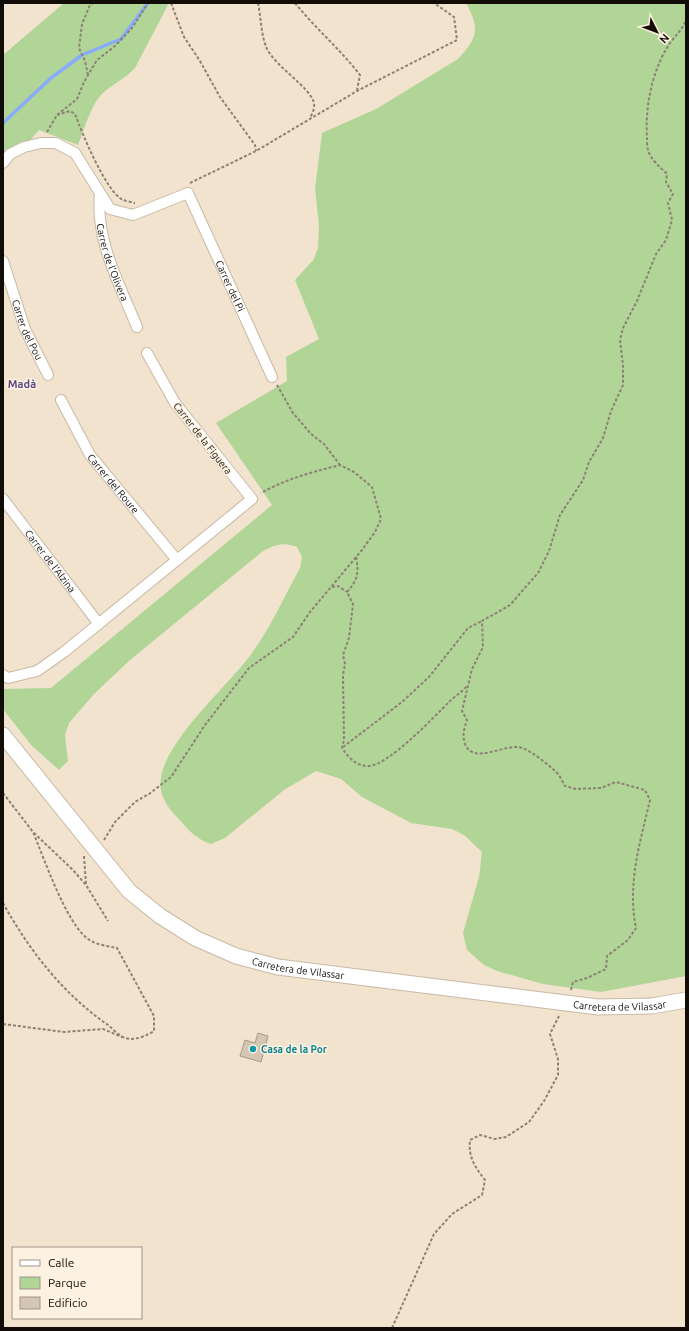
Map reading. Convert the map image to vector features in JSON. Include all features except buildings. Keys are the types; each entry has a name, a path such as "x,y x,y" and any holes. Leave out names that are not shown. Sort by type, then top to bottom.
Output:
{"street":[{"path":"3,163 10,154 24,146 42,143 56,144 75,153 110,209 133,215 188,188"},
{"name":"Carrer del Pi","path":"188,188 272,377"},
{"name":"Carrer de l'Olivera","path":"100,194 99,207 104,245 137,327"},
{"name":"Carrer del Pou","path":"3,261 25,329 48,375"},
{"name":"Carrer de la Figuera","path":"147,353 175,403 252,499"},
{"name":"Carrer del Roure","path":"61,400 90,455 178,560"},
{"name":"Carrer de l'Alzina","path":"3,499 99,624"},
{"path":"3,675 8,678 37,671 64,652 252,499"},
{"name":"Carretera de Vilassar","path":"3,735 129,891 160,916 195,938 236,956 278,966 568,1003 624,1008 652,1006 686,1000"}],"path":[{"path":"88,75 85,61 79,48 82,24 90,5 93,3"},
{"path":"42,143 57,115 76,99 97,60 115,46 132,28 148,3"},
{"path":"171,3 184,37 200,60 220,97 255,145 256,151"},
{"path":"258,3 266,47 275,61 306,91 314,103 313,112 309,119"},
{"path":"295,3 308,20 343,54 360,75 360,83 357,91"},
{"path":"188,188 256,151 357,91 457,40 454,17 434,3"},
{"path":"342,748 402,702 429,677 468,628 510,605 538,573 549,551 560,515 583,480 589,462 603,438 611,411 623,385 623,366 620,340 623,328 637,300 656,254 666,240 672,220 668,204 673,194 666,182 667,174 648,151 646,122 649,100 659,65 671,43 683,29 686,20"},
{"path":"57,115 70,111 75,114 89,150 113,190 122,200 136,203"},
{"path":"86,885 84,864 90,843 105,839 115,822 135,802 149,794 171,777 205,725 249,668 293,638 310,612 375,532 381,519 372,487 354,472 340,465 324,444 311,434 294,413 272,377"},
{"path":"252,499 274,486 306,473 340,465"},
{"path":"347,592 352,586 359,572 356,557"},
{"path":"331,588 338,586 347,592 353,604 349,638 343,655 345,664 343,675 344,740 342,748"},
{"path":"392,1328 434,1234 452,1214 482,1195 485,1180 474,1165 468,1152 470,1140 480,1135 495,1139 506,1137 529,1122 558,1075 558,1059 550,1034 555,1022 568,1003 573,982 587,978 606,968 607,956 628,940 636,928 632,907 635,873 650,800 645,790 616,782 601,788 576,789 564,786 555,770 522,748 508,747 489,753 476,754 467,748 463,732 467,720 462,711 472,669 483,647 482,621"},
{"path":"342,748 357,764 368,766 376,765 412,738 468,686"},
{"path":"3,793 33,832 73,870 86,885 108,921"},
{"path":"3,1024 64,1032 103,1029 125,1038 144,1038 154,1031 154,1016 117,948 105,946 88,939 76,926 55,886 33,832"},
{"path":"3,903 29,944 59,985 89,1012 125,1038"}],"green space":[{"path":"64,3 169,3 135,68 132,72 105,91 96,102 78,145 39,130 24,147 3,156 3,55"},
{"path":"466,3 686,3 686,976 601,992 543,984 497,971 484,965 467,950 463,933 479,877 482,852 464,835 452,829 411,823 362,797 341,779 316,771 284,790 225,838 211,844 205,842 192,833 169,808 161,790 162,774 169,756 180,737 252,653 265,633 300,568 302,557 297,547 280,544 263,551 130,660 94,694 69,723 65,735 68,761 59,770 32,746 3,709 3,689 51,688 272,505 216,423 287,381 286,357 319,339 295,280 314,259 318,248 319,226 315,189 322,133 376,109 458,59 470,45 475,32 475,26"}],"waterway":[{"path":"3,123 51,78 82,55 121,39 148,3"}],"place":[{"name":"Casa de la Por","path":"253,1049"}],"district":[{"name":"Madà","path":"22,384"}]}
